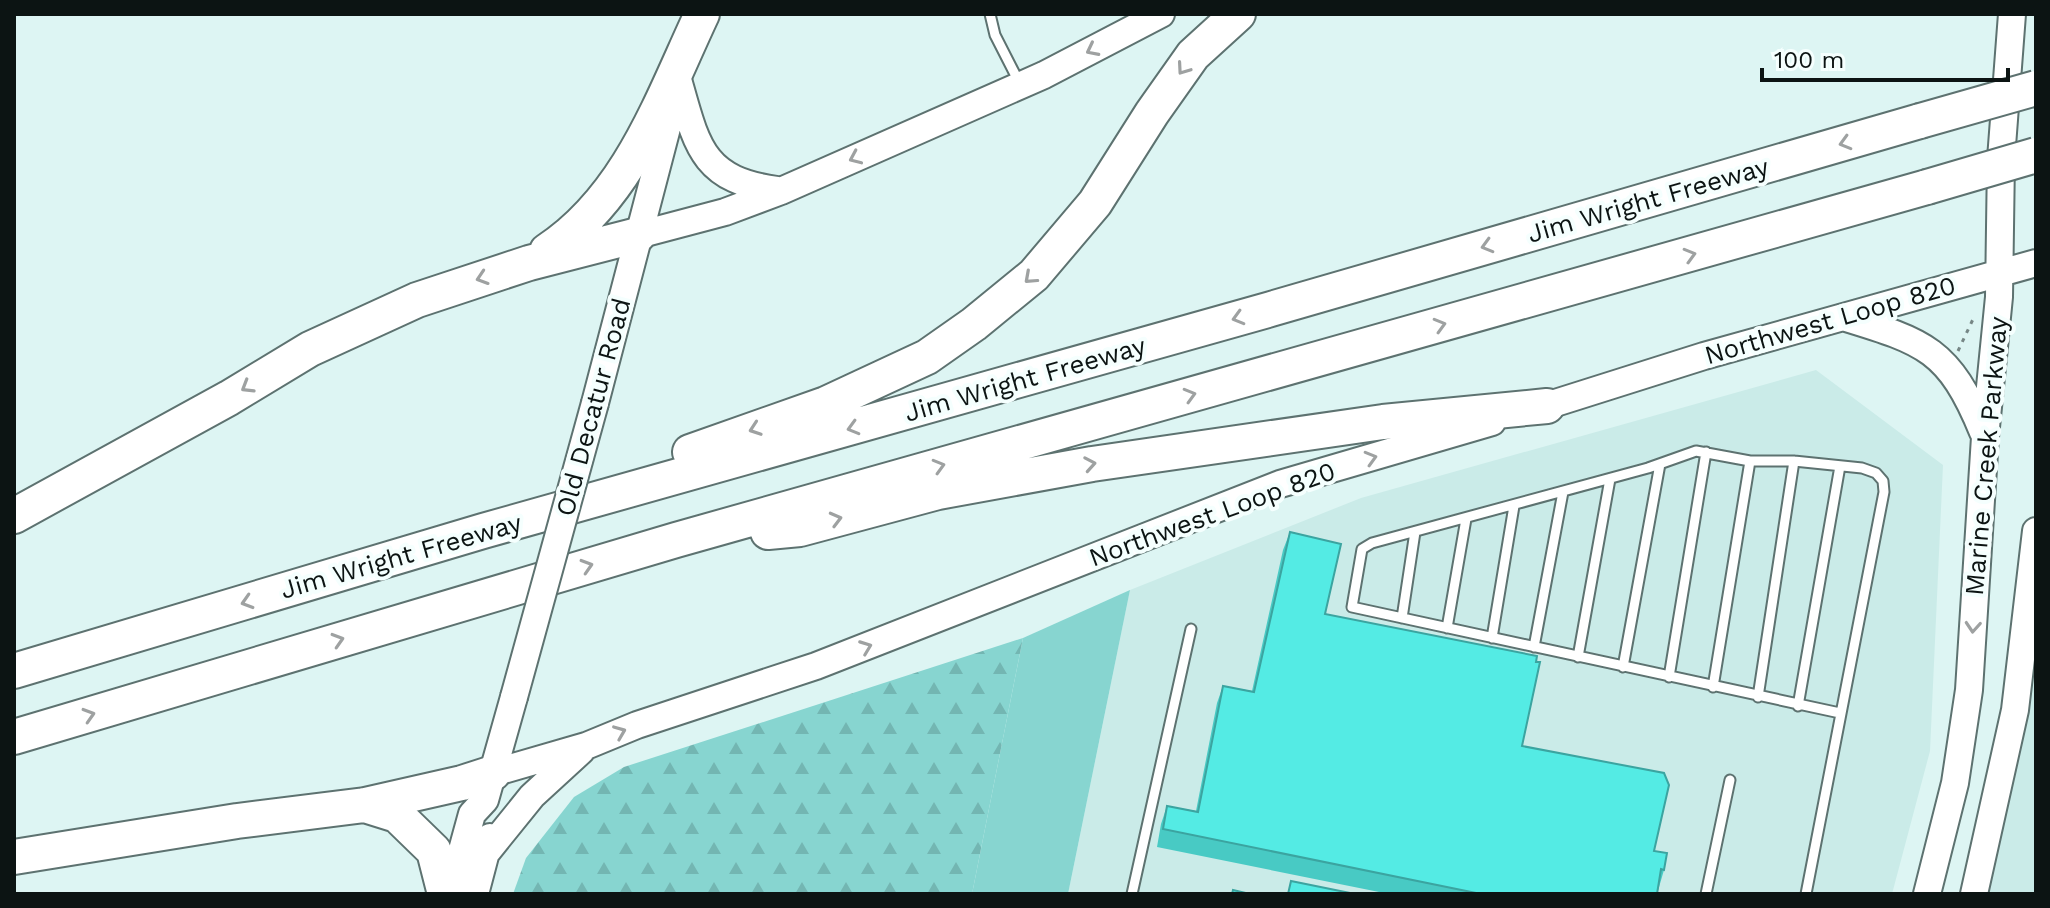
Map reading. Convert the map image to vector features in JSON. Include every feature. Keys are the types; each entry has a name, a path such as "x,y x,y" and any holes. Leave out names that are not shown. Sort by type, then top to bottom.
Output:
{"highway":[{"path":"529,263 580,227 621,178 651,123 702,14"},
{"path":"634,488 666,460 826,404 927,357 974,324 1045,263 1095,203 1193,55 1238,14"},
{"name":"Jim Wright Freeway","path":"14,671 634,488 1241,318 2036,88"},
{"path":"14,737 676,540 2036,155"},
{"path":"14,516 229,398 310,349 417,300 529,263 638,235"},
{"path":"676,540 800,529 938,492 1092,464 1383,422 1547,406"},
{"path":"14,857 237,821 365,805 462,783 489,787"},
{"path":"365,805 397,815 434,851 448,894"}],"main road":[{"name":"Old Decatur Road","path":"448,894 472,814 489,787 595,403 679,81 702,14"},
{"path":"638,235 725,212 781,191 1021,85 1161,14"},
{"name":"Marine Creek Parkway","path":"1927,894 1955,783 1969,690 1985,437 2000,273 2001,159 2012,14"},
{"path":"679,81 692,132 709,159 733,180 781,191"},
{"name":"Northwest Loop 820","path":"489,787 637,725 816,666 1280,484 1547,406 1704,356 2036,263"},
{"path":"1843,317 1921,344 1956,376 1985,437"},
{"path":"1974,894 2015,710 2036,531"},
{"path":"486,853 532,796 586,746"},
{"name":"Old Decatur Road","path":"475,894 494,818 489,787"}],"lane":[{"path":"990,14 995,35 1021,85"},
{"path":"1806,894 1884,492 1883,481 1876,473 1794,461 1750,461 1696,451 1610,479 1372,543 1362,549 1352,607 1840,713"},
{"path":"1669,677 1706,452"},
{"path":"1713,687 1750,461"},
{"path":"1758,697 1794,461"},
{"path":"1623,667 1660,464"},
{"path":"1798,706 1840,466"},
{"path":"1578,657 1610,479"},
{"path":"1534,647 1563,492"},
{"path":"1492,638 1514,506"},
{"path":"1447,628 1466,519"},
{"path":"1402,618 1415,532"},
{"path":"1132,894 1191,629"},
{"path":"1706,894 1730,780"}],"path":[{"path":"1954,361 1977,312"}],"shaded area":[{"path":"1816,370 1943,465 1930,751 1892,894 1068,894 1130,590 1361,498"},
{"path":"2036,630 2036,894 1987,894"}],"green space":[{"path":"1130,590 1068,894 972,894 1023,638"},
{"path":"1023,638 972,894 513,894 526,858 574,797 624,767"}],"building":[{"path":"1290,532 1341,544 1325,614 1537,656 1536,662 1540,662 1522,746 1664,773 1669,785 1654,851 1667,853 1657,894 1481,894 1163,829 1167,806 1198,812 1223,686 1254,692"},
{"path":"1291,881 1355,894 1288,894"}]}
